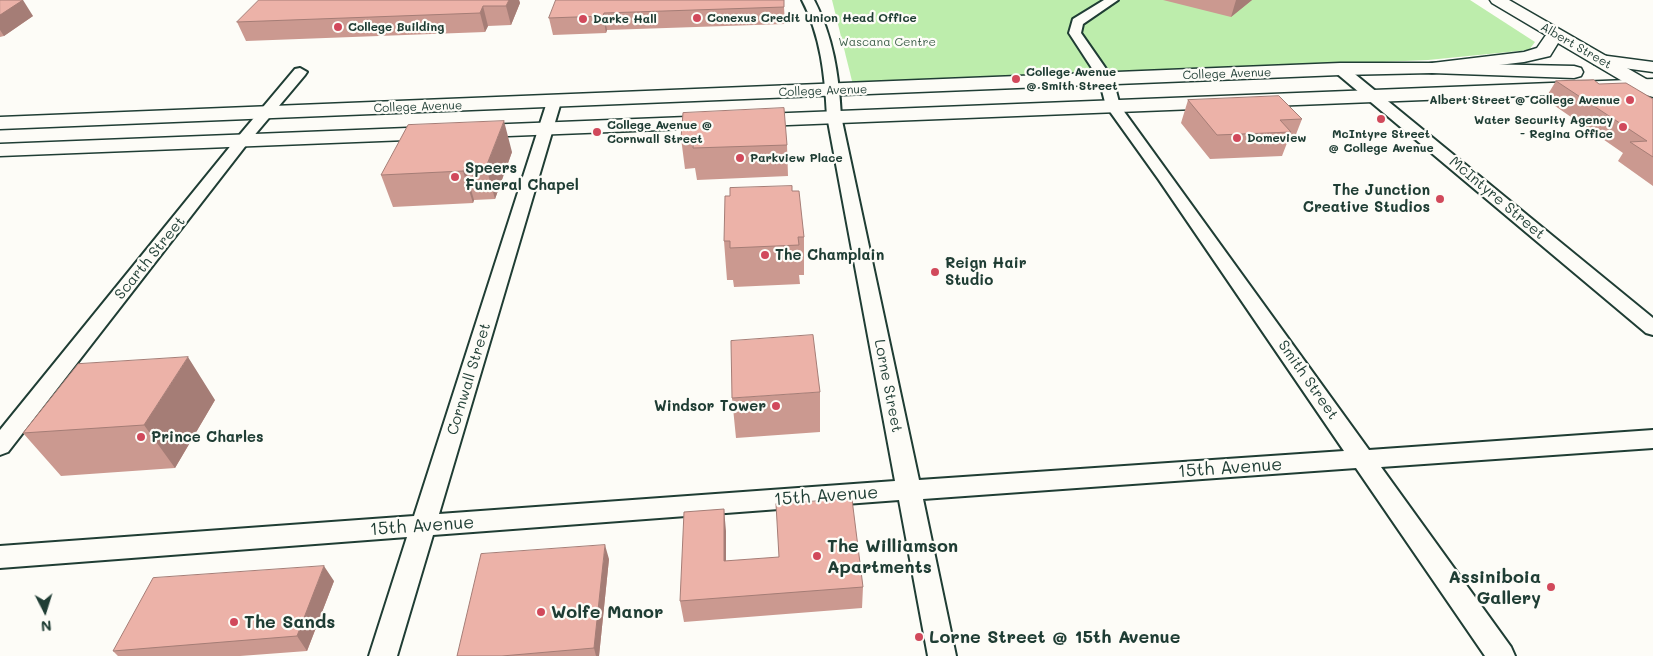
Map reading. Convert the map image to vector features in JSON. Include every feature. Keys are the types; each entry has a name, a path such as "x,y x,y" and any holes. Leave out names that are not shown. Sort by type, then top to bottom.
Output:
{"main road":[{"name":"Albert Street","path":"1498,0 1513,5 1555,34 1650,87"},
{"path":"1432,68 1524,57 1544,52 1555,34"},
{"path":"1600,60 1653,68"},
{"name":"College Avenue","path":"0,123 834,91 1340,69 1545,70 1594,74 1650,87"},
{"name":"College Avenue","path":"0,150 1371,95 1650,87"}],"street":[{"name":"Lorne Street","path":"808,0 816,12 834,91 834,116 942,656"},
{"path":"1112,0 1077,22 1075,33 1106,80 1113,106"},
{"name":"McIntyre Street","path":"1340,69 1653,328"},
{"name":"Scarth Street","path":"0,446 242,141 300,72"},
{"name":"Cornwall Street","path":"383,656 554,102"},
{"name":"Smith Street","path":"1113,106 1502,656"},
{"name":"15th Avenue","path":"0,557 909,490 1653,440"}],"green space":[{"name":"Wascana Centre","path":"832,0 1470,0 1535,42 1529,50 1428,60 853,85"}],"building":[{"path":"0,0 23,0 0,15"},
{"path":"259,0 509,0 506,6 483,6 480,13 237,22"},
{"path":"556,0 784,0 784,7 604,13 603,16 549,18"},
{"path":"1594,80 1599,84 1626,83 1653,99 1653,157 1630,142 1647,141 1556,81"},
{"path":"1279,96 1302,119 1280,120 1291,132 1217,135 1188,100"},
{"path":"784,108 787,145 693,148 694,137 681,138 683,113"},
{"path":"504,121 486,167 465,168 463,171 381,175 408,125"},
{"path":"792,186 792,191 799,191 804,237 798,237 799,245 730,248 730,241 724,241 725,196 730,196 730,188"},
{"path":"813,335 820,392 732,398 731,341"},
{"path":"188,357 144,425 23,433 78,364"},
{"name":"The Williamson Apartments","path":"852,499 863,587 680,601 684,512 724,509 724,561 779,557 776,504"},
{"name":"Wolfe Manor","path":"605,545 594,648 502,656 457,656 481,554"},
{"name":"The Sands","path":"324,566 297,636 113,651 153,578"}],"place":[{"name":"Conexus Credit Union Head Office","path":"697,18"},
{"name":"Darke Hall","path":"583,19"},
{"name":"College Building","path":"338,27"},
{"name":"College Avenue @ Smith Street","path":"1016,79"},
{"name":"Albert Street @ College Avenue","path":"1630,100"},
{"name":"McIntyre Street @ College Avenue","path":"1381,119"},
{"name":"Water Security Agency - Regina Office","path":"1623,127"},
{"name":"College Avenue @ Cornwall Street","path":"597,132"},
{"name":"Domeview","path":"1237,138"},
{"name":"Parkview Place","path":"740,158"},
{"name":"Speers Funeral Chapel","path":"455,177"},
{"name":"The Junction Creative Studios","path":"1440,199"},
{"name":"The Champlain","path":"765,255"},
{"name":"Reign Hair Studio","path":"935,272"},
{"name":"Windsor Tower","path":"776,406"},
{"name":"Prince Charles","path":"141,437"},
{"name":"The Williamson Apartments","path":"817,556"},
{"name":"Assiniboia Gallery","path":"1551,587"},
{"name":"Wolfe Manor","path":"541,612"},
{"name":"The Sands","path":"234,622"},
{"name":"Lorne Street @ 15th Avenue","path":"919,637"}]}
